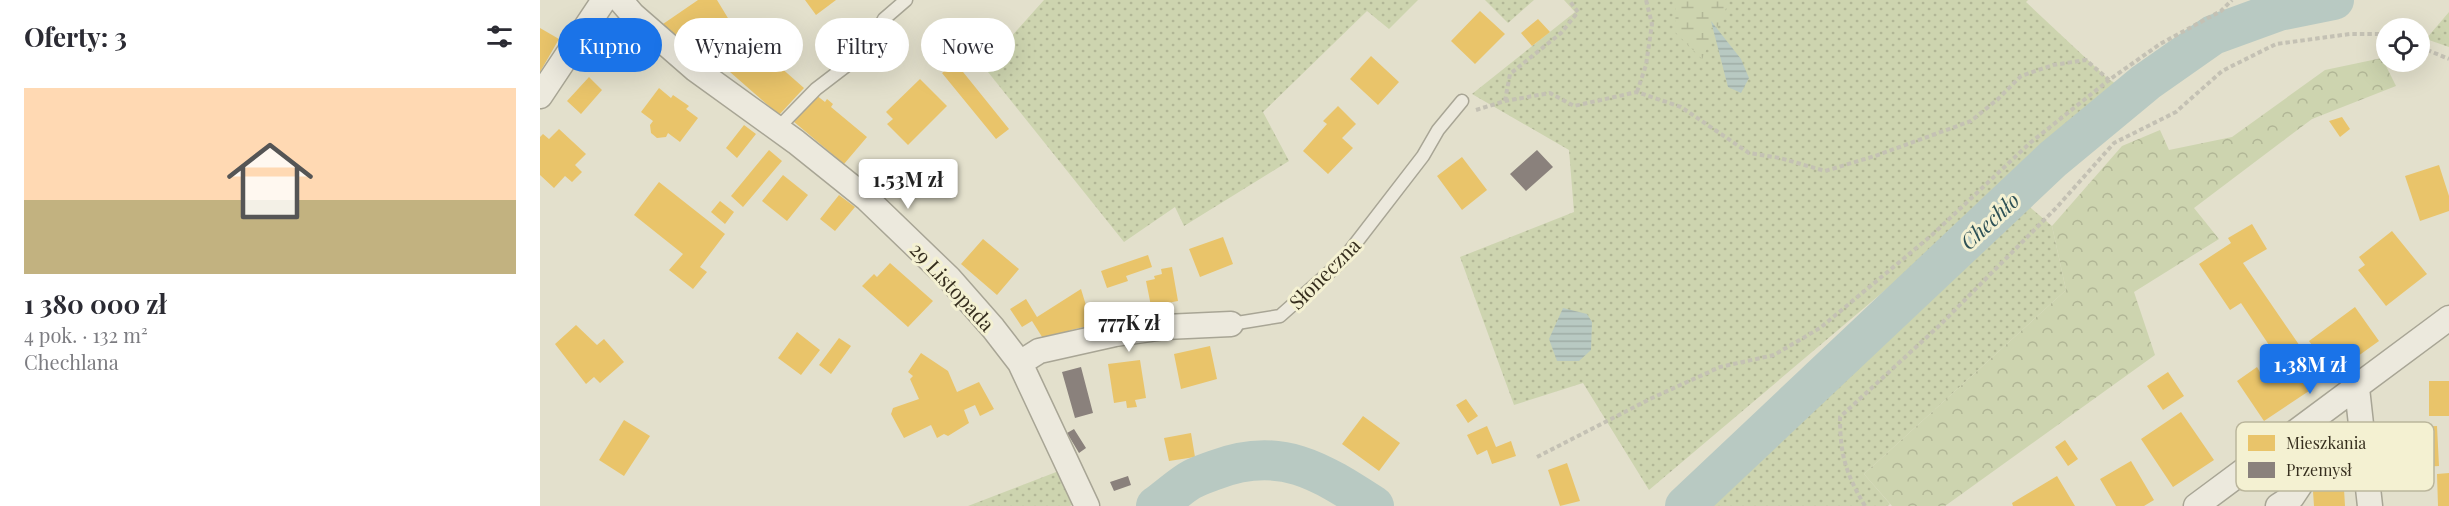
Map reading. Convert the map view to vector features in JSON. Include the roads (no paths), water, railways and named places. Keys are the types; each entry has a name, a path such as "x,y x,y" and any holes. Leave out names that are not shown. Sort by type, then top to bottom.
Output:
{"street":[{"path":"540,96 604,0"},
{"name":"29 Listopada","path":"620,0 633,15 695,69 867,199 941,270 993,328 1020,363 1087,506"},
{"path":"2309,422 2449,318"},
{"name":"Słoneczna","path":"1020,363 1039,351 1115,334 1165,327 1231,324"},
{"path":"2357,388 2361,422"},
{"path":"2196,506 2236,476"},
{"path":"2278,506 2292,497 2296,491"},
{"path":"2368,491 2370,506"}],"lane":[{"path":"777,129 816,88 846,66 873,39 884,19 906,0"},
{"name":"Słoneczna","path":"1231,324 1280,316 1342,261 1462,101"}],"waterway":[{"name":"Chechło","path":"1685,506 2053,159 2146,82 2213,35 2279,11 2334,0"},
{"name":"Chechło","path":"1156,506 1192,479 1238,463 1260,460 1280,461 1317,473 1374,506"}]}
